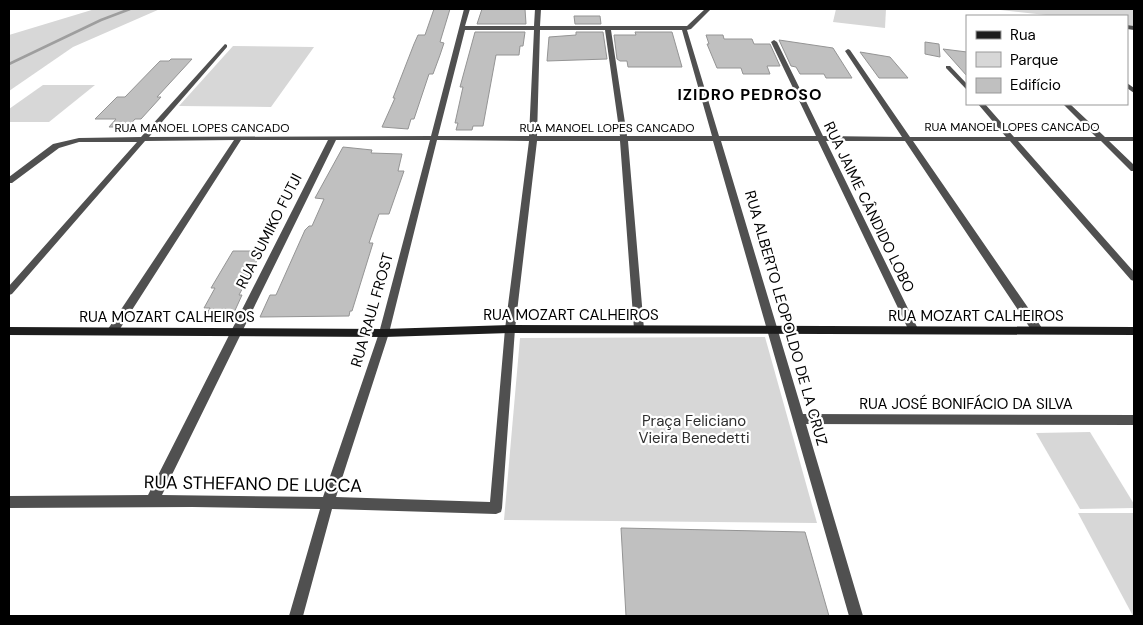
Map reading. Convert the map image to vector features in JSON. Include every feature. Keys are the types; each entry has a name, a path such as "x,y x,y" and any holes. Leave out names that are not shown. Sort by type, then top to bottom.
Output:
{"street":[{"name":"RUA RAUL FROST","path":"296,616 328,502 384,334 468,9"},
{"path":"510,329 533,139 538,9"},
{"path":"464,28 689,28 708,9"},
{"name":"RUA ALBERTO LEOPOLDO DE LA CRUZ","path":"684,28 856,616"},
{"path":"608,29 624,139 639,329"},
{"name":"RUA JAIME CÂNDIDO LOBO","path":"774,42 914,331"},
{"path":"9,292 225,46"},
{"path":"848,51 1038,331"},
{"path":"948,67 966,87"},
{"path":"981,105 1134,278"},
{"path":"1067,105 1134,169"},
{"path":"112,332 239,138"},
{"name":"RUA MANOEL LOPES CANCADO","path":"9,181 56,146 79,140 239,138 1134,139"},
{"name":"RUA SUMIKO FUTJI","path":"153,499 333,138"},
{"name":"RUA MOZART CALHEIROS","path":"9,331 384,334 510,329 1134,332"},
{"name":"RUA STHEFANO DE LUCCA","path":"9,502 153,499 328,502 496,508 510,329"},
{"name":"RUA JOSÉ BONIFÁCIO DA SILVA","path":"798,419 1134,420"}],"green space":[{"path":"95,9 160,9 73,47 9,91 9,35"},
{"path":"836,9 886,9 885,28 833,22"},
{"path":"992,9 1134,9 1134,26 1128,25 1128,15 1046,15"},
{"path":"233,46 314,47 271,107 179,106"},
{"path":"43,85 95,85 49,122 9,122 9,109"},
{"name":"Praça Feliciano Vieira Benedetti","path":"765,337 817,523 504,520 520,338"},
{"path":"1090,432 1134,504 1134,508 1080,509 1036,433"},
{"path":"1078,513 1134,513 1134,616 1133,616"}],"building":[{"path":"434,9 450,9 440,42 444,43 433,74 429,74 414,119 411,119 408,129 382,127 395,98 393,98 414,44 418,35 425,35"},
{"path":"482,9 525,9 526,24 477,24"},
{"path":"574,16 600,16 601,24 575,24"},
{"path":"475,32 525,32 523,46 520,46 519,55 496,55 483,126 473,126 472,130 456,130 458,123 455,123 463,87 460,87"},
{"path":"576,32 603,32 607,59 547,61 549,37 576,35"},
{"path":"635,32 672,32 682,67 628,67 627,61 617,59 614,35 636,35"},
{"path":"706,35 723,35 724,39 752,39 754,44 770,44 780,66 767,66 770,74 743,74 741,68 717,68 707,44 709,44"},
{"path":"779,40 833,48 852,78 826,78 824,74 800,74 796,67 791,66"},
{"path":"925,42 939,44 940,57 925,54"},
{"path":"943,49 966,52 966,75"},
{"path":"860,52 890,57 908,78 879,78"},
{"path":"171,59 192,59 157,97 161,97 141,119 135,119 128,127 109,127 116,119 95,119 117,97 125,97 160,61 169,61"},
{"path":"343,147 372,150 371,153 402,154 398,171 404,171 389,214 379,214 369,243 373,243 352,311 350,311 349,316 260,317 270,295 276,295 305,230 312,226 324,199 315,198"},
{"path":"233,251 262,251 239,295 242,295 232,317 204,319 210,308 204,308 215,288 211,288"},
{"path":"621,528 805,532 829,616 626,616"}],"waterway":[{"path":"9,64 101,20 130,9"}],"district":[{"name":"IZIDRO PEDROSO","path":"750,94"}]}
